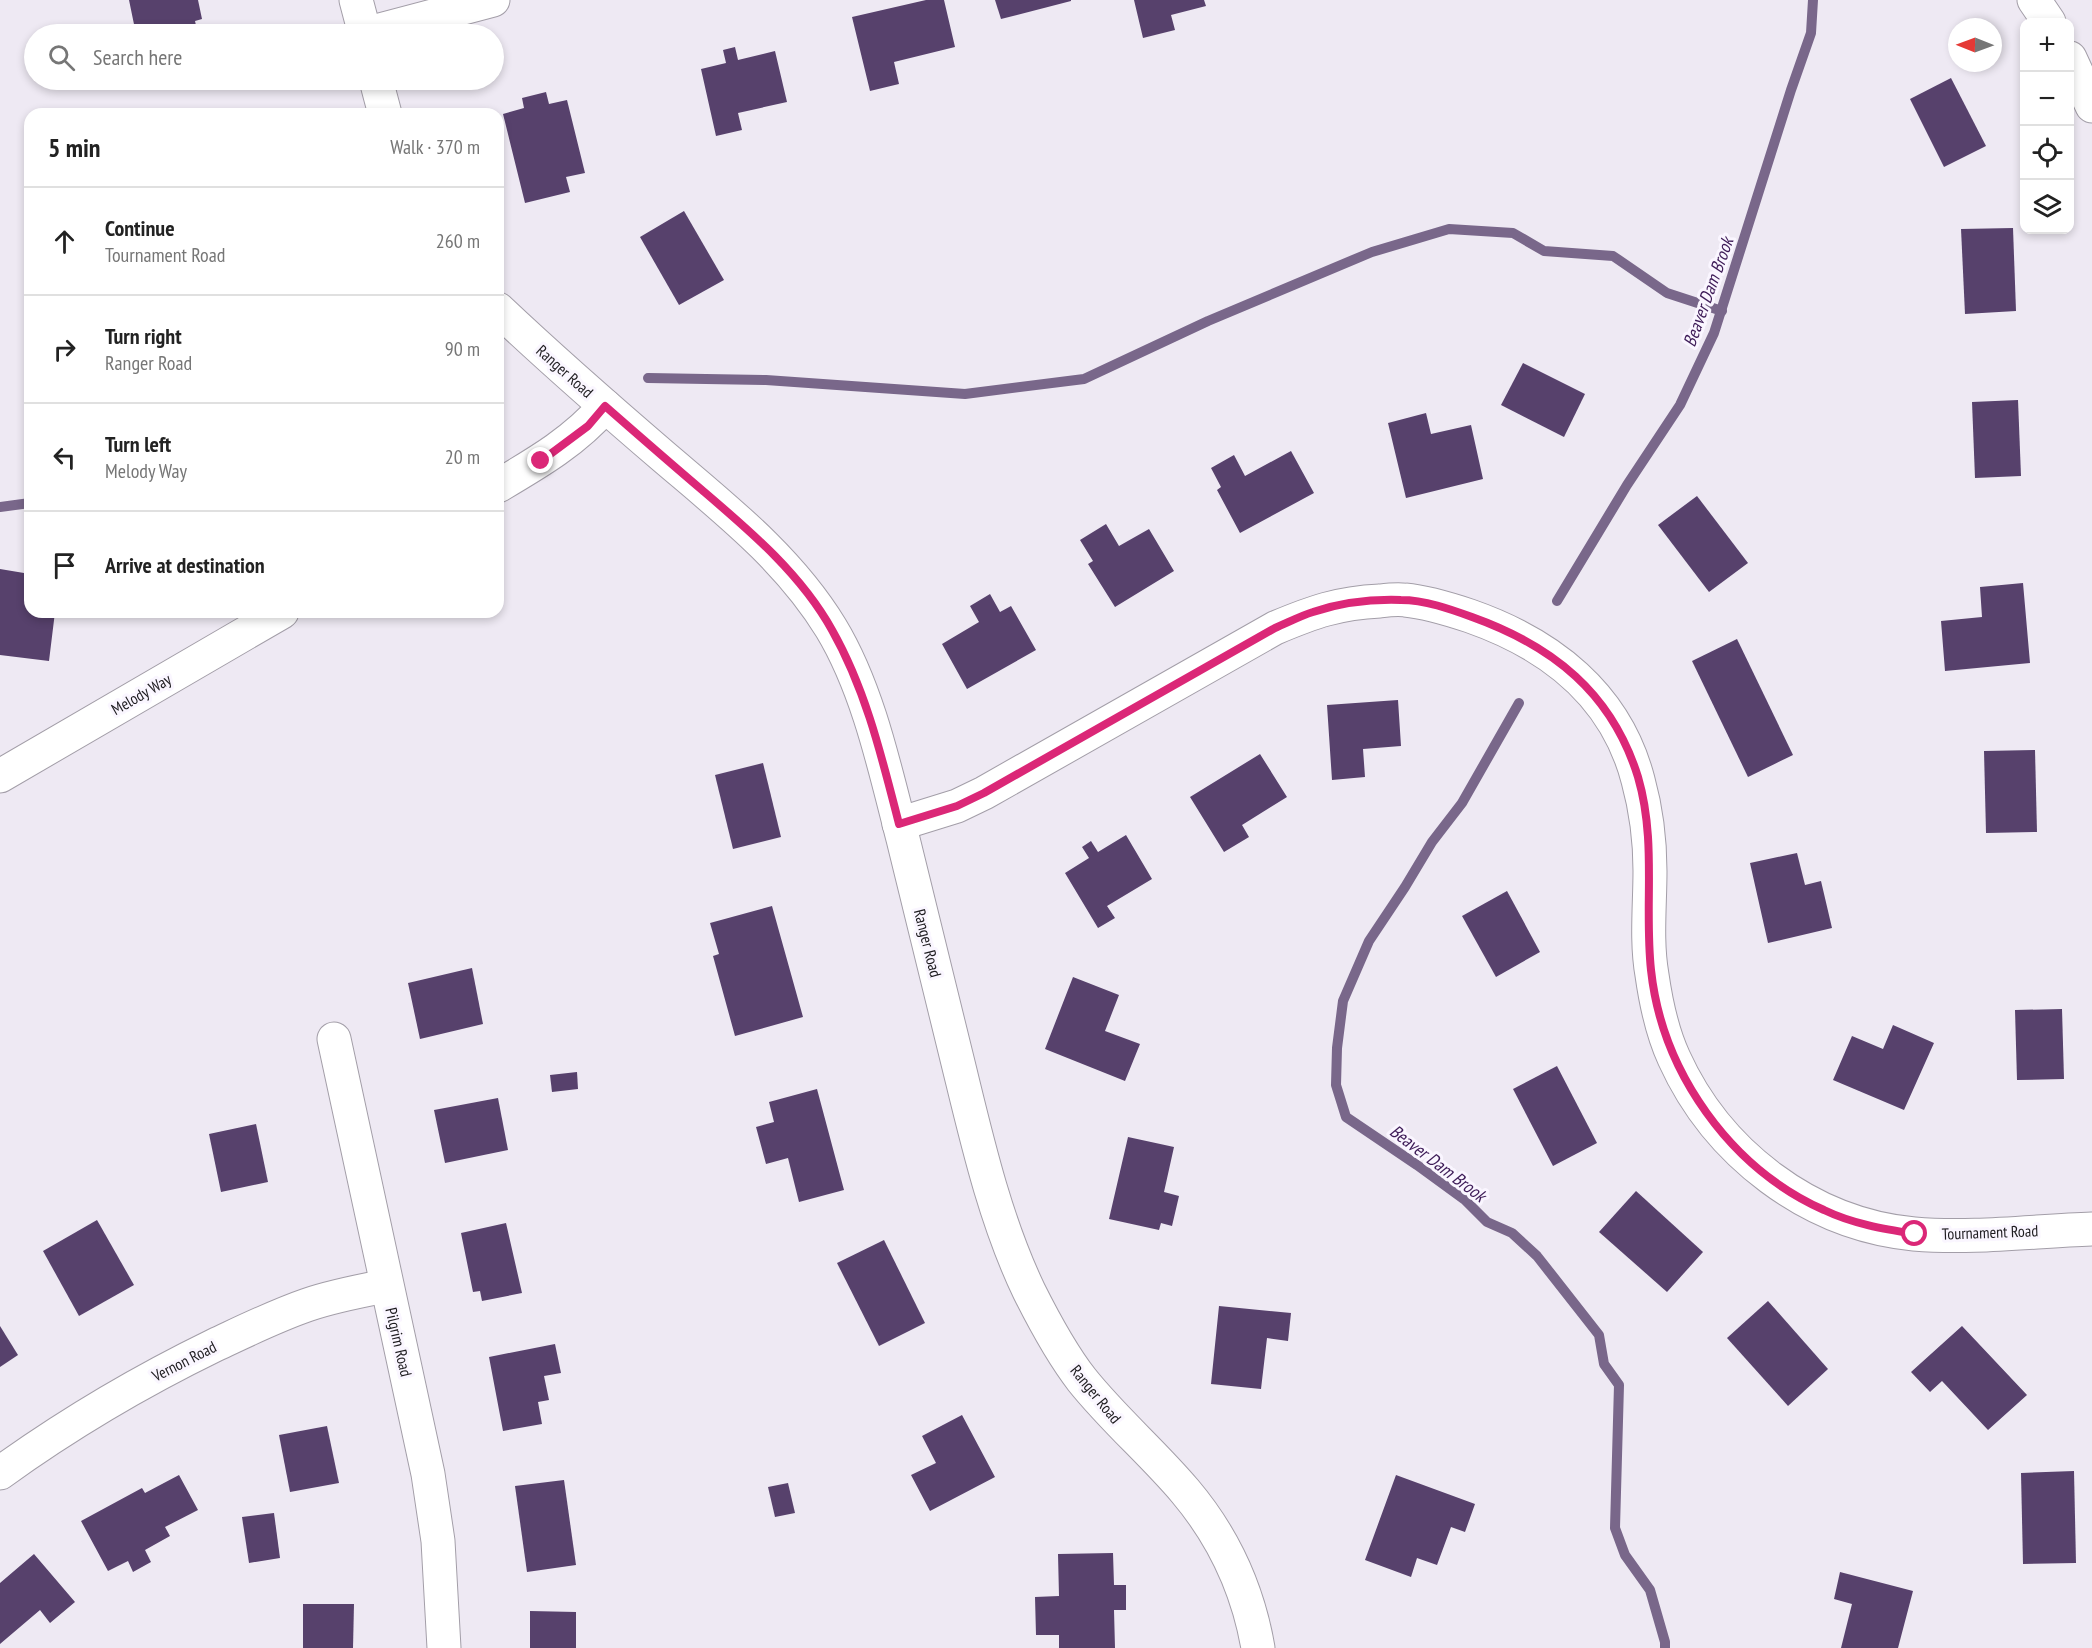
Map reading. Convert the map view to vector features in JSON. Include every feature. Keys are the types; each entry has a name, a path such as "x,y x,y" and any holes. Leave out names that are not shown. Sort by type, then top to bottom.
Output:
{"street":[{"path":"356,0 362,24"},
{"path":"403,24 493,0"},
{"path":"2034,0 2046,18"},
{"path":"2074,67 2092,106"},
{"path":"378,90 383,108"},
{"name":"Ranger Road","path":"504,314 770,550 799,583 832,629 854,675 870,719 899,824 988,1178 1007,1236 1029,1290 1079,1377 1186,1492 1215,1532 1238,1576 1253,1618 1258,1648"},
{"path":"504,483 566,444 588,426 605,406"},
{"name":"Tournament Road","path":"899,824 957,806 984,793 1275,628 1314,612 1355,602 1403,599 1449,608 1493,624 1531,643 1568,668 1600,701 1624,739 1638,779 1647,823 1650,866 1651,970 1659,1014 1674,1058 1695,1096 1720,1132 1753,1165 1788,1191 1824,1211 1867,1226 1926,1234 2092,1228"},
{"name":"Melody Way","path":"0,776 272,618"},
{"name":"Pilgrim Road","path":"334,1039 386,1286 414,1404 431,1496 444,1606 444,1648"},
{"name":"Vernon Road","path":"0,1473 86,1415 192,1356 250,1328 307,1305 386,1286"}],"building":[{"path":"129,0 198,0 202,19 195,21 196,24 134,24"},
{"path":"926,0 944,0 955,47 894,62 899,84 870,91 852,17"},
{"path":"995,0 1071,0 1071,1 1001,19"},
{"path":"1134,0 1204,0 1206,6 1171,15 1175,30 1143,38"},
{"path":"735,47 738,60 775,51 787,102 738,113 742,130 716,136 701,69 726,63 723,50"},
{"path":"1951,78 1986,146 1944,167 1910,99"},
{"path":"546,92 549,104 567,100 585,173 566,177 570,192 525,203 504,118 504,114 524,108 522,98"},
{"path":"684,211 724,280 679,305 640,237"},
{"path":"2013,228 2016,311 1965,314 1961,229"},
{"path":"1523,363 1585,394 1564,437 1501,405"},
{"path":"2018,400 2021,476 1975,478 1972,402"},
{"path":"1426,413 1431,434 1471,425 1483,479 1406,498 1388,423"},
{"path":"1291,451 1314,493 1240,533 1217,490 1221,487 1211,468 1234,455 1245,476"},
{"path":"1697,496 1748,563 1709,592 1658,525"},
{"path":"1106,524 1119,546 1149,529 1174,571 1115,607 1088,564 1093,561 1080,540"},
{"path":"0,569 24,573 24,618 54,618 49,661 0,655"},
{"path":"2023,583 2030,663 1945,671 1941,621 1982,617 1980,587"},
{"path":"990,594 1000,612 1011,606 1036,650 967,689 942,644 979,622 970,606"},
{"path":"1737,639 1793,755 1748,777 1692,661"},
{"path":"1398,700 1401,746 1363,749 1365,777 1332,780 1327,705"},
{"path":"2035,750 2037,832 1986,833 1984,751"},
{"path":"1260,754 1287,797 1242,825 1249,837 1224,852 1190,797"},
{"path":"763,763 781,837 733,849 715,775"},
{"path":"1126,835 1152,879 1107,906 1115,918 1098,928 1065,873 1089,858 1082,847 1091,841 1098,852"},
{"path":"1797,853 1805,885 1821,881 1832,928 1768,943 1750,863"},
{"path":"1507,891 1540,952 1496,977 1462,916"},
{"path":"772,906 803,1017 735,1036 713,956 719,954 710,923"},
{"path":"472,968 483,1024 420,1039 408,983"},
{"path":"1073,977 1119,995 1105,1031 1140,1044 1125,1081 1045,1049"},
{"path":"2062,1009 2064,1079 2017,1080 2015,1010"},
{"path":"1893,1025 1934,1043 1904,1110 1833,1080 1852,1036 1883,1049"},
{"path":"1557,1066 1597,1143 1553,1166 1513,1089"},
{"path":"577,1072 578,1089 552,1092 550,1075"},
{"path":"817,1089 844,1190 799,1202 788,1158 766,1164 756,1127 774,1122 769,1102"},
{"path":"498,1098 508,1150 445,1163 434,1110"},
{"path":"256,1124 268,1182 221,1192 209,1134"},
{"path":"1128,1137 1174,1147 1164,1192 1179,1196 1172,1226 1161,1223 1159,1230 1109,1219"},
{"path":"1636,1191 1703,1252 1667,1292 1599,1232"},
{"path":"97,1220 134,1285 79,1316 43,1251"},
{"path":"506,1223 522,1293 482,1301 480,1291 473,1292 461,1233"},
{"path":"884,1240 925,1323 879,1346 837,1263"},
{"path":"1768,1301 1828,1369 1788,1406 1727,1338"},
{"path":"1219,1306 1291,1313 1288,1341 1267,1338 1261,1389 1211,1384"},
{"path":"0,1326 18,1355 0,1367"},
{"path":"1962,1326 2027,1395 1988,1430 1942,1381 1930,1392 1911,1372"},
{"path":"555,1344 561,1373 544,1376 549,1400 538,1402 542,1424 503,1431 489,1357"},
{"path":"962,1415 995,1477 930,1511 911,1475 936,1463 922,1436"},
{"path":"327,1426 339,1483 290,1492 279,1435"},
{"path":"2074,1471 2076,1563 2023,1564 2021,1473"},
{"path":"179,1475 198,1510 165,1527 170,1536 145,1550 151,1562 133,1572 128,1561 108,1571 81,1521 142,1488 145,1493"},
{"path":"1396,1475 1475,1504 1465,1532 1451,1527 1437,1565 1417,1558 1411,1577 1365,1560"},
{"path":"564,1480 576,1565 527,1572 515,1486"},
{"path":"788,1483 795,1513 775,1517 768,1487"},
{"path":"274,1513 280,1558 249,1563 242,1517"},
{"path":"1113,1553 1114,1585 1126,1585 1126,1610 1114,1610 1115,1648 1059,1648 1059,1635 1036,1635 1035,1597 1059,1596 1058,1554"},
{"path":"34,1554 75,1602 50,1623 40,1610 0,1644 0,1583"},
{"path":"1840,1572 1913,1591 1898,1648 1841,1648 1852,1604 1834,1599"},
{"path":"303,1604 354,1604 353,1648 303,1648"},
{"path":"530,1611 576,1612 576,1648 530,1648"}],"waterway":[{"name":"Beaver Dam Brook","path":"1557,601 1627,485 1680,405 1714,333 1811,33 1813,0"},
{"path":"648,378 766,380 965,394 1084,379 1208,321 1372,252 1449,229 1513,233 1544,251 1613,256 1667,293 1722,311"},
{"path":"0,507 24,504"},
{"name":"Beaver Dam Brook","path":"1519,703 1462,803 1432,842 1369,941 1343,1001 1337,1048 1336,1085 1346,1117 1465,1200 1487,1222 1512,1233 1537,1256 1599,1335 1604,1364 1619,1385 1615,1528 1625,1555 1650,1590 1665,1648"}],"route":[{"path":"541,461 588,426 605,406 770,550 799,583 832,629 854,675 870,719 899,824 930,816 984,793 1275,628 1314,612 1355,602 1403,599 1449,608 1493,624 1531,643 1568,668 1600,701 1624,739 1638,779 1647,823 1650,866 1651,970 1659,1014 1674,1058 1695,1096 1720,1132 1753,1165 1788,1191 1824,1211 1867,1226 1915,1234"}]}
